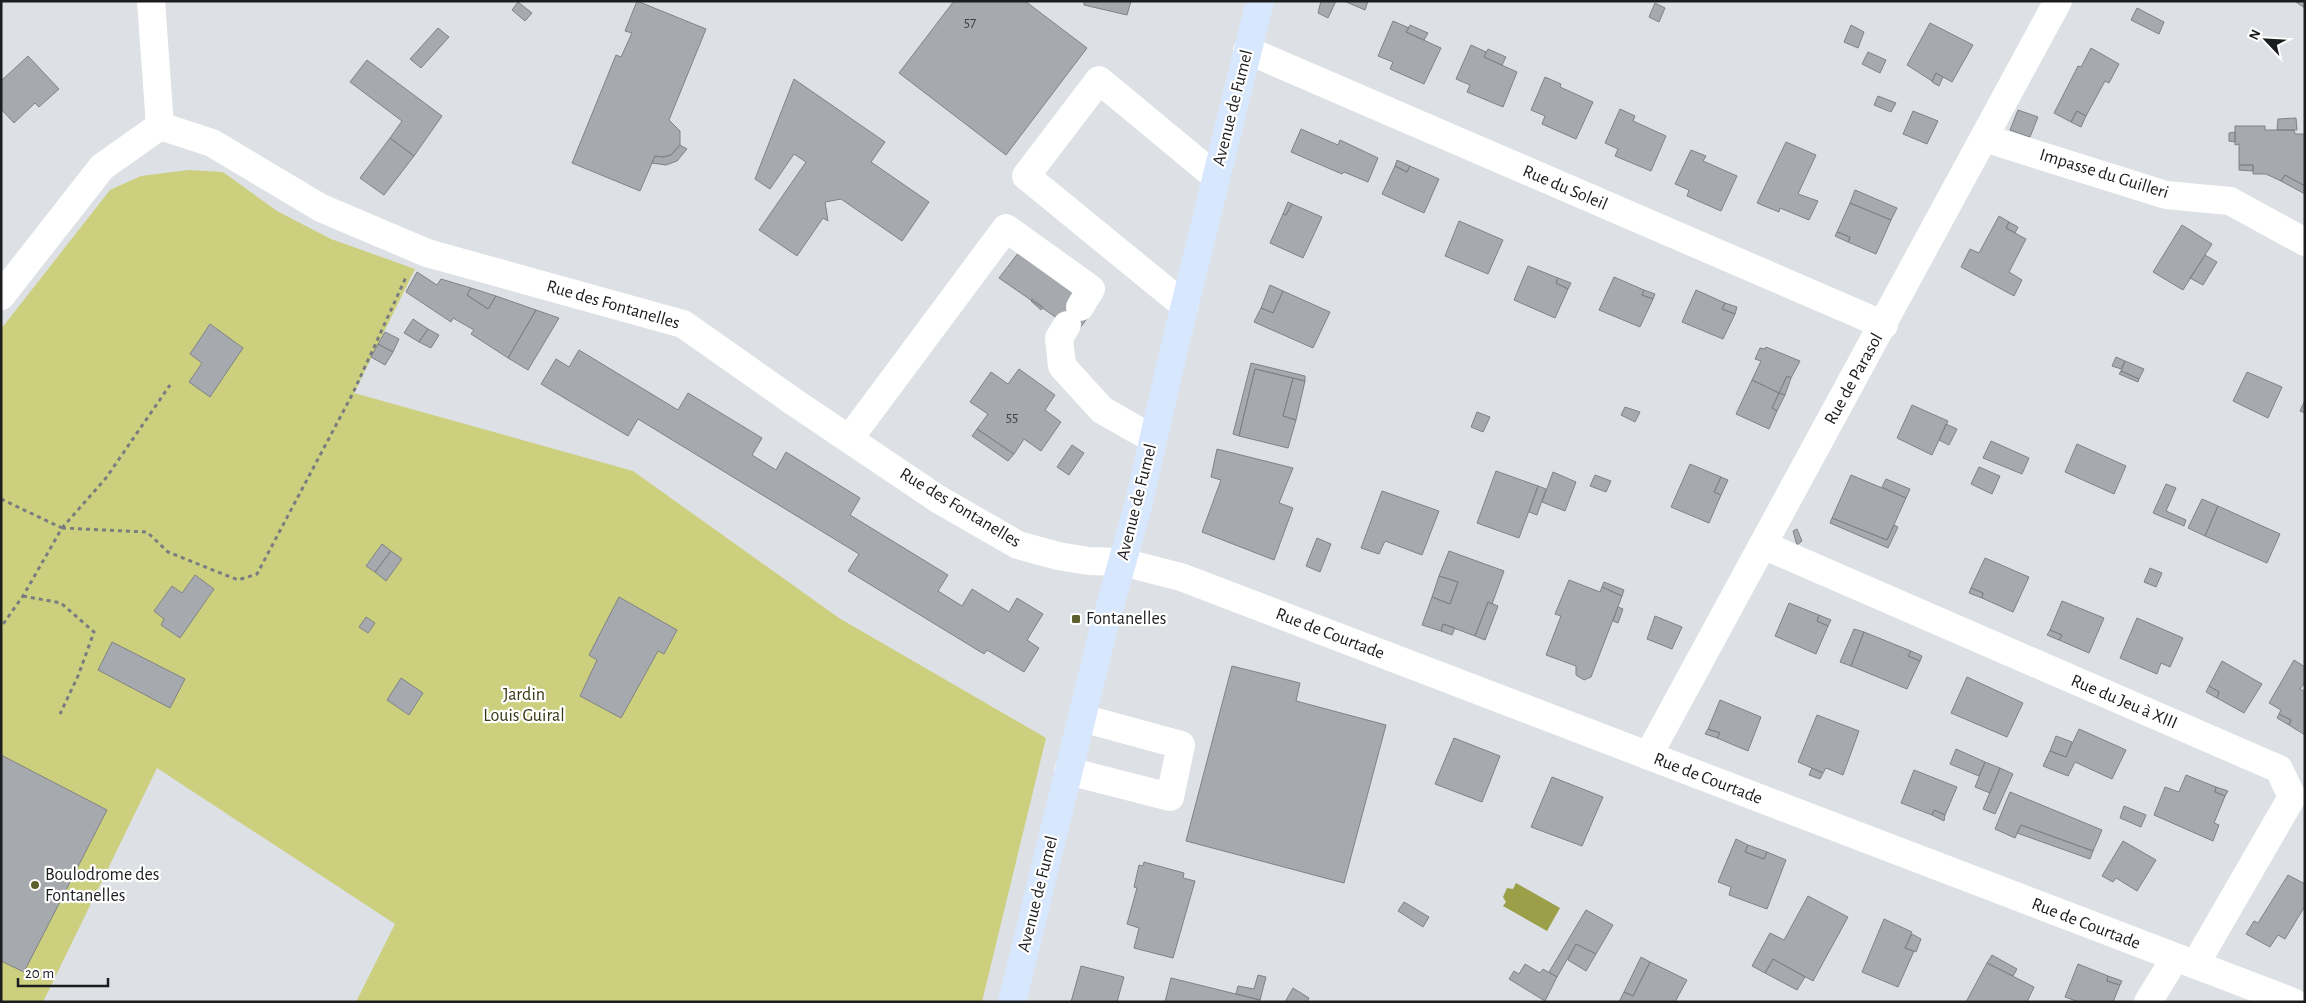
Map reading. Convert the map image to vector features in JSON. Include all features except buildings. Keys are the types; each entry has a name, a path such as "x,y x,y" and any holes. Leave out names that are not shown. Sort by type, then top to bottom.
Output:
{"main road":[{"name":"Avenue de Fumel","path":"1012,1002 1260,1"}],"street":[{"path":"1,296 102,167 160,126 151,1"},
{"name":"Rue de Parasol","path":"1648,756 1884,325 2058,1"},
{"name":"Rue du Soleil","path":"1247,50 1884,325"},
{"path":"1185,306 1026,176 1099,80 1216,177"},
{"name":"Rue des Fontanelles","path":"160,126 212,143 321,208 427,253 684,324 938,499 1018,545 1058,556 1089,561 1122,562"},
{"name":"Impasse du Guilleri","path":"1984,138 2166,195 2230,201 2305,242"},
{"path":"849,439 1006,228 1091,289 1059,338 1062,366 1102,410 1153,439"},
{"name":"Rue du Jeu à XIII","path":"1763,545 2279,769 2292,797 2185,962"},
{"name":"Rue de Courtade","path":"1122,562 1182,577 2293,1002"},
{"path":"1068,771 1170,797 1182,745 1082,718"},
{"path":"2148,1002 2185,962"}],"path":[{"path":"1,499 62,528 147,532 168,552 238,580 257,574 353,393 411,266 427,253"},
{"path":"1,626 23,596 62,528 106,478 170,385"},
{"path":"23,596 61,603 94,632 78,676 60,714"}],"green space":[{"name":"Jardin Louis Guiral","path":"189,170 223,172 277,211 331,239 415,269 354,393 633,471 839,618 1046,738 982,1002 356,1002 395,924 157,768 43,1002 1,1002 1,329 110,190 141,176"}],"shaded area":[{"path":"1516,883 1560,908 1547,931 1503,906 1506,902 1503,897 1507,888 1513,889"}],"place":[{"name":"Fontanelles","path":"1076,619"},
{"name":"Boulodrome des Fontanelles","path":"35,885"}]}
